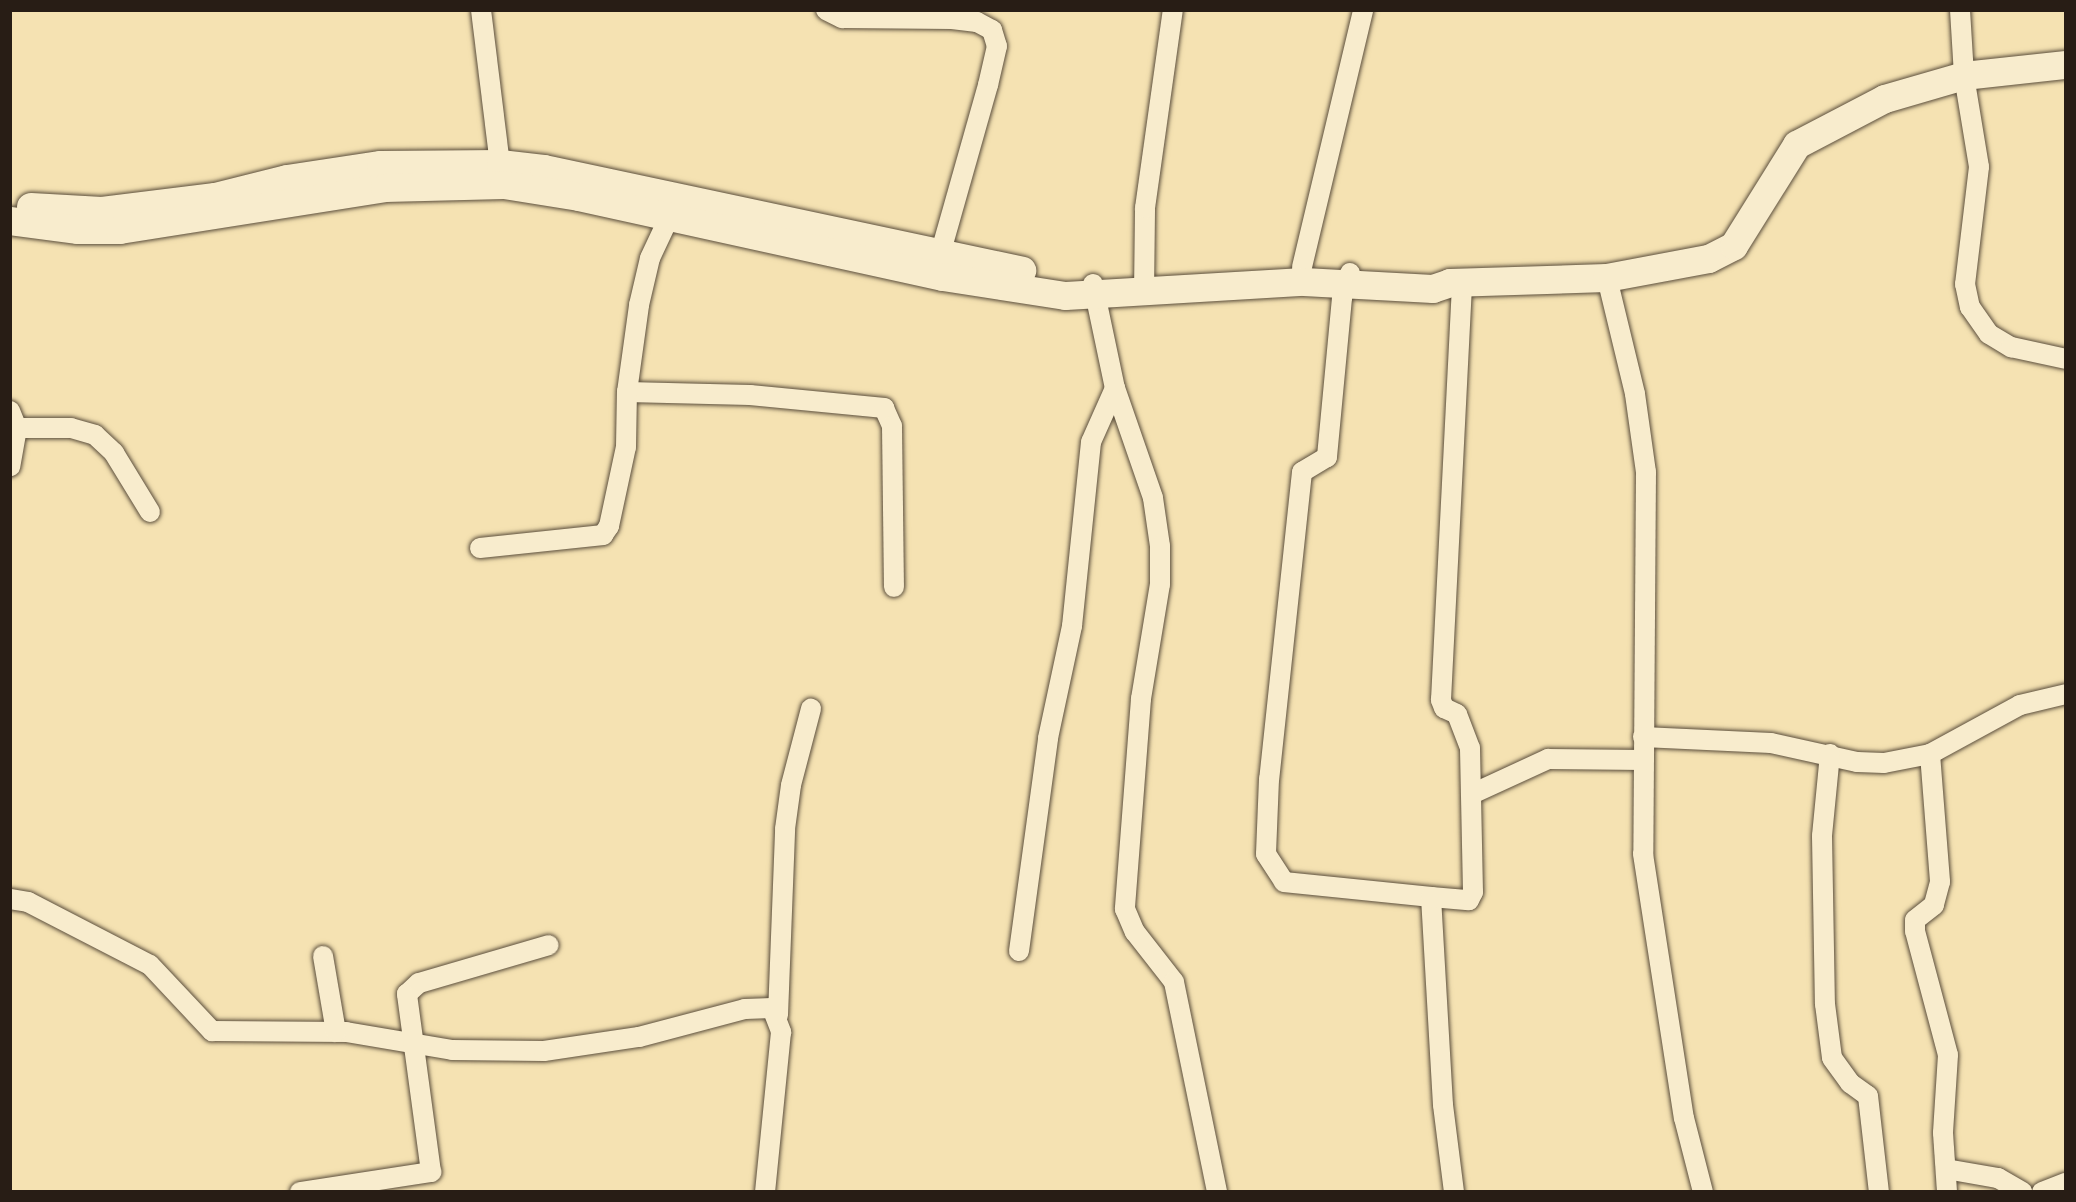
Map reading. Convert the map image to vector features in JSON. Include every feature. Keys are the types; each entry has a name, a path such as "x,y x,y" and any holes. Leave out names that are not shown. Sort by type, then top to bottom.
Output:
{"street":[{"path":"481,10 501,175"},
{"path":"826,10 842,18 952,19 977,22 992,30 997,46 991,75 940,255"},
{"path":"1144,287 1144,208 1173,10"},
{"path":"1302,267 1363,10"},
{"path":"1960,10 1964,76 1979,166 1965,284 1970,307 1989,334 2011,346 2066,359"},
{"path":"1144,287 1302,267 1349,277 1433,289 1456,284 1607,278 1709,259 1734,246 1797,145 1885,99 1964,76 2063,64"},
{"path":"10,205 102,210 361,180 501,175 579,196 673,209 940,255 1094,289"},
{"path":"10,221 78,230 120,230 361,180"},
{"path":"673,209 943,277 1094,289 1304,282 1349,277"},
{"path":"480,548 603,535 611,519 626,447 627,392 643,286 673,209"},
{"path":"1349,277 1327,458 1302,472 1269,779 1266,854 1284,882 1468,900 1473,892 1472,794 1466,733 1457,714 1444,708 1441,700 1456,284"},
{"path":"1607,278 1635,394 1646,472 1643,854 1652,927 1684,1118 1703,1191"},
{"path":"1094,289 1115,388 1153,498 1160,546 1160,584 1141,699 1125,909 1135,932 1174,982 1217,1191"},
{"path":"1019,951 1048,738 1072,626 1091,442 1115,388"},
{"path":"627,392 750,395 884,408 892,426 894,587"},
{"path":"10,466 14,419 71,428 95,435 114,453 150,512"},
{"path":"1643,737 1771,743 1830,754 1857,762 1884,763 1930,754 2020,705 2066,694"},
{"path":"765,1191 781,1032 778,1015 785,829 791,785 811,709"},
{"path":"1830,754 1822,836 1825,1004 1832,1058 1850,1083 1868,1096 1880,1191"},
{"path":"1930,754 1940,882 1934,905 1916,920 1915,931 1935,1021 1948,1055 1947,1191"},
{"path":"1472,794 1548,759 1643,760"},
{"path":"1431,897 1443,1105 1454,1191"},
{"path":"10,899 28,902 150,965 212,1031 336,1032 452,1050 544,1051 639,1037 745,1009 772,1008 778,1015"},
{"path":"300,1191 431,1172 416,1043 407,994 410,988 549,945"},
{"path":"322,956 336,1032"},
{"path":"1946,1170 1998,1178 2022,1191"},
{"path":"2042,1191 2066,1183"}]}
